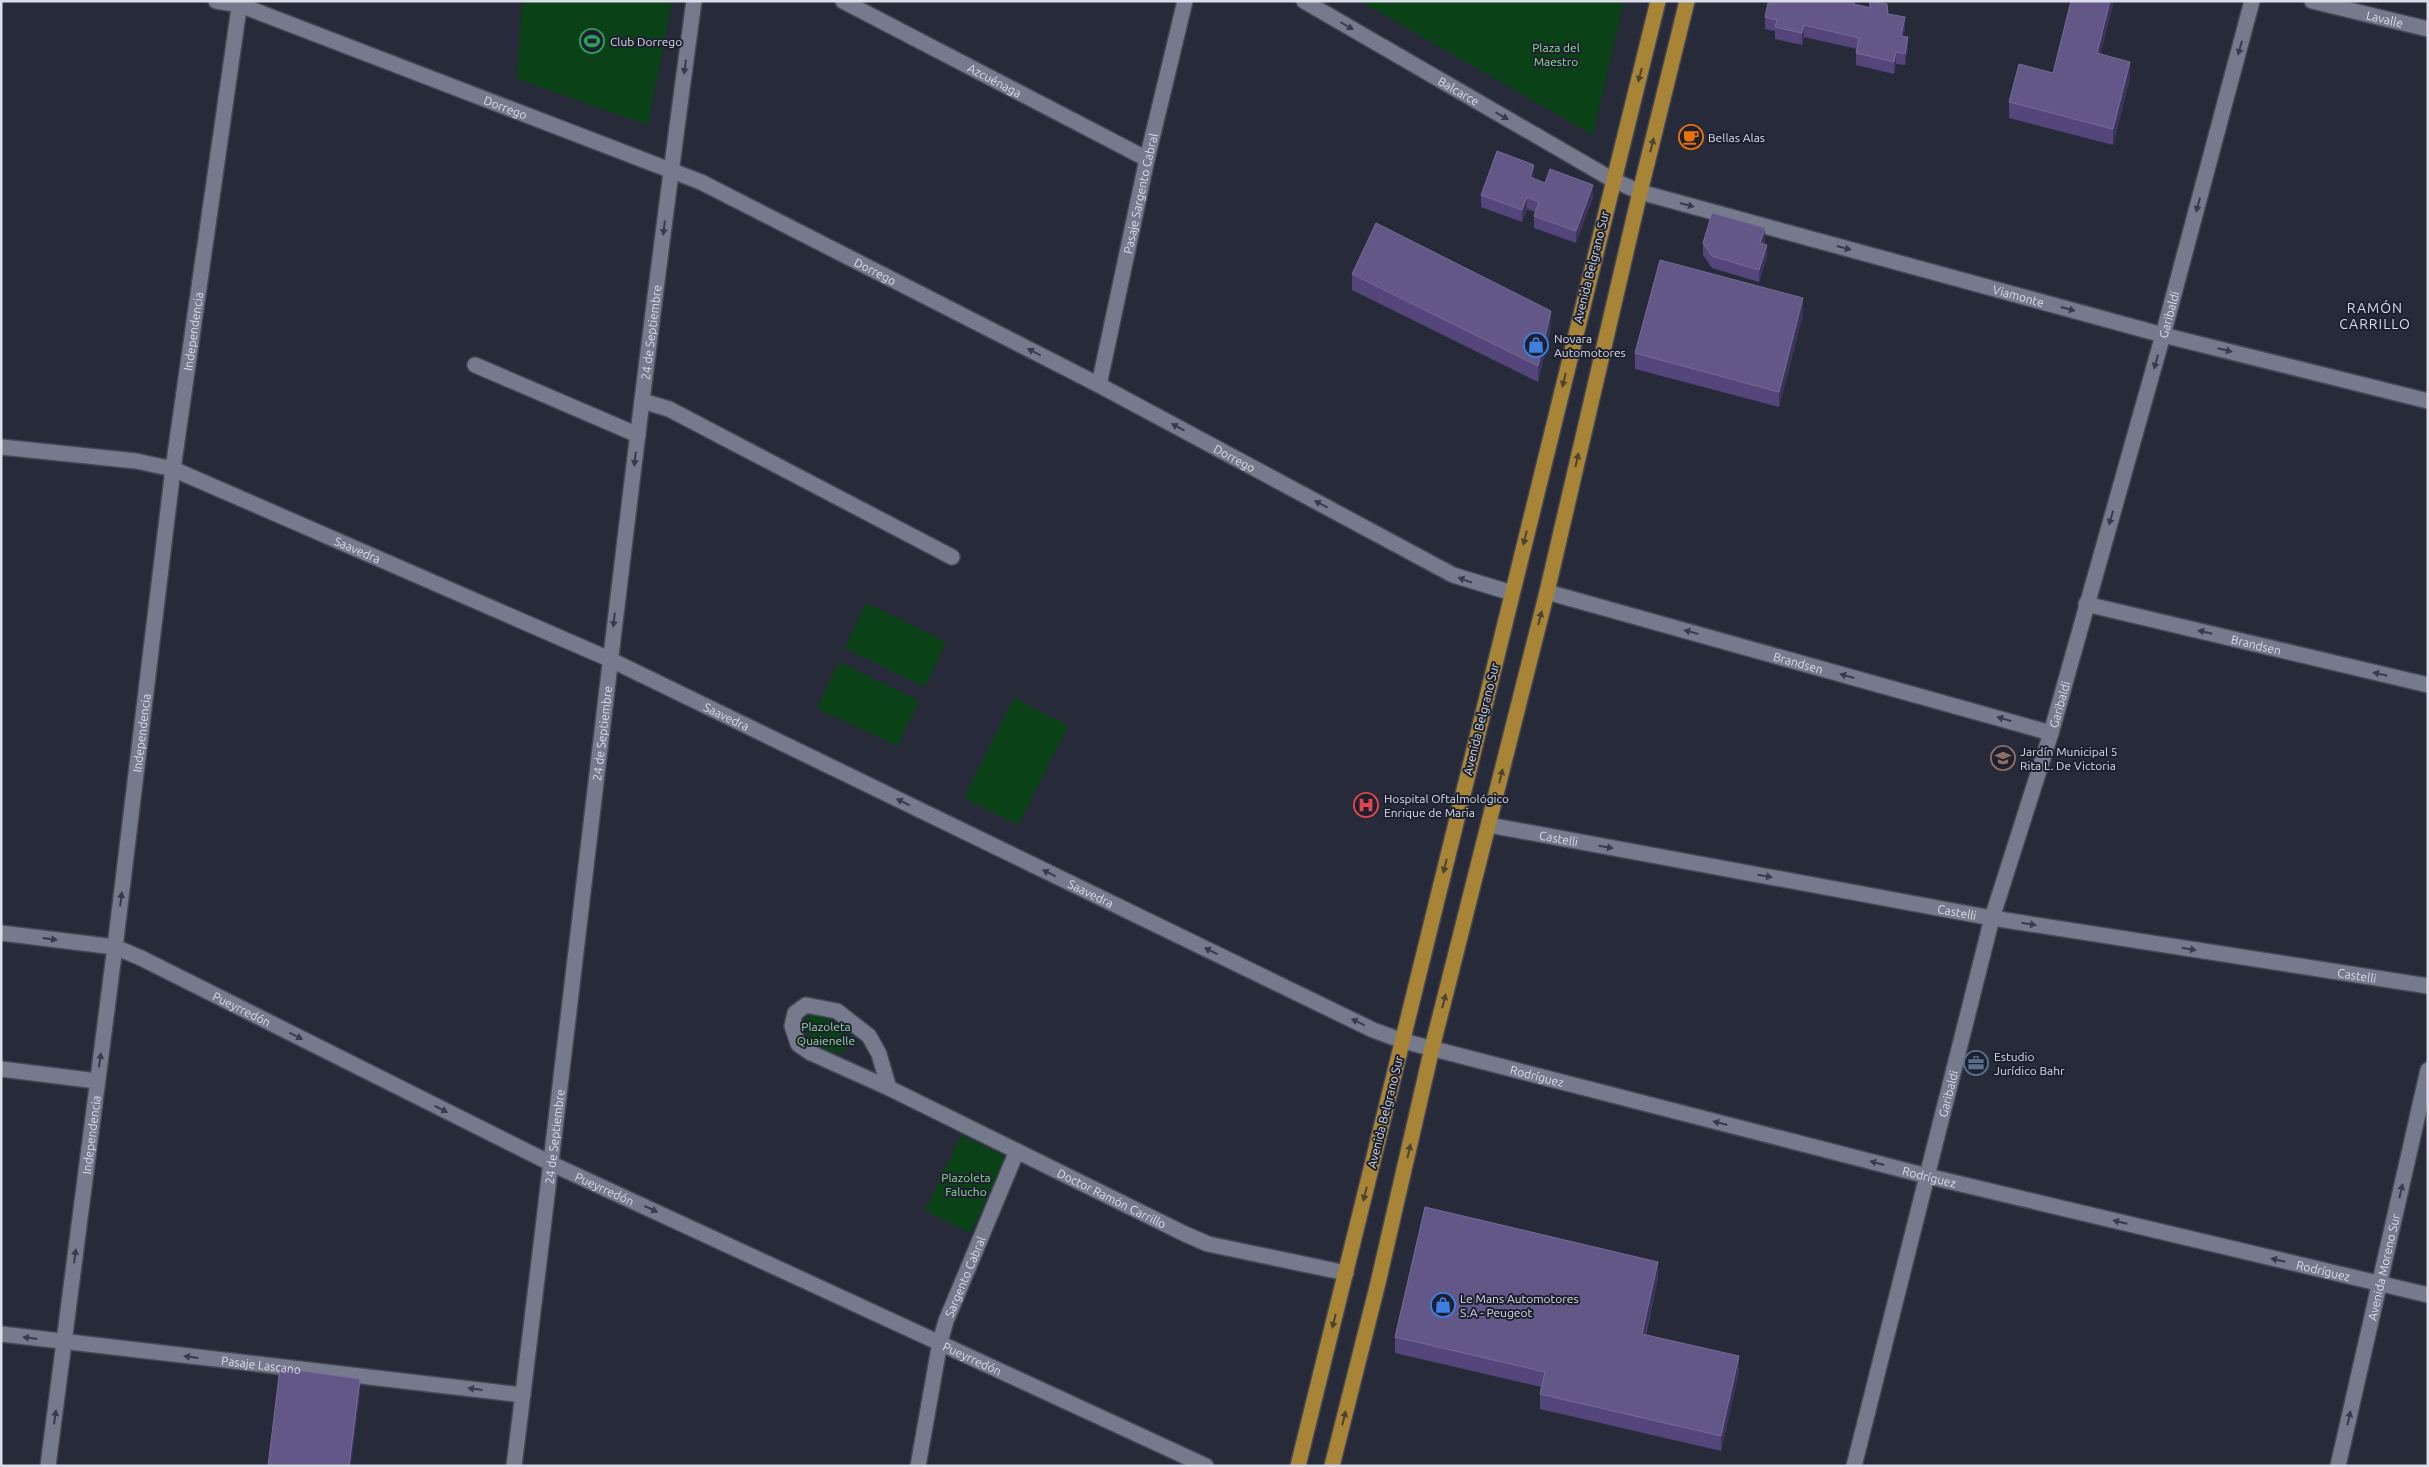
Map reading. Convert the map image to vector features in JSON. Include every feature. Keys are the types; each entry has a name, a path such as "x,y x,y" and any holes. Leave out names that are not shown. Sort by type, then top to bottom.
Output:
{"highway":[{"name":"Avenida Belgrano Sur","path":"1298,1466 1613,180 1653,28 1658,1"},
{"path":"1332,1466 1378,1284 1432,1048 1547,592 1640,192 1688,1"}],"street":[{"name":"Dorrego","path":"216,1 240,3 701,182 1099,384 1453,576 1512,593"},
{"name":"24 de Septiembre","path":"514,1466 552,1164 609,659 694,1"},
{"name":"Azcuénaga","path":"843,1 1147,159"},
{"name":"Pasaje Sargento Cabral","path":"1099,384 1147,159 1185,1"},
{"name":"Balcarce","path":"1304,1 1613,180"},
{"name":"Garibaldi","path":"1854,1466 1992,918 2051,732 2163,335 2252,1"},
{"name":"Lavalle","path":"2312,1 2428,29"},
{"name":"Independencia","path":"48,1466 115,947 173,470 240,3"},
{"name":"Viamonte","path":"1613,180 1640,192 2163,335 2428,401"},
{"path":"475,365 638,435"},
{"path":"642,401 670,409 952,557"},
{"name":"Saavedra","path":"1,447 136,461 173,470 609,659 1373,1030 1403,1041 1432,1048"},
{"name":"Brandsen","path":"1547,592 2051,732"},
{"name":"Brandsen","path":"2086,604 2428,685"},
{"name":"Castelli","path":"1489,825 1992,918 2428,986"},
{"name":"Pueyrredón","path":"1,933 115,947 141,958 552,1164 1206,1466"},
{"name":"Doctor Ramón Carrillo","path":"889,1088 880,1054 869,1036 848,1017 837,1010 806,1005 795,1013 792,1026 798,1044 811,1053 889,1088 1185,1234 1208,1244 1346,1273"},
{"name":"Rodríguez","path":"1432,1048 1927,1176 2428,1295"},
{"path":"1,1069 97,1081"},
{"name":"Avenida Moreno Sur","path":"2338,1466 2428,1070"},
{"name":"Sargento Cabral","path":"918,1466 940,1342 946,1321 1017,1152"},
{"name":"Pasaje Lascano","path":"1,1334 65,1343 523,1395"}],"green space":[{"name":"Club Dorrego","path":"522,1 672,2 648,125 517,79"},
{"name":"Plaza del Maestro","path":"1360,1 1624,1 1593,135"},
{"path":"866,603 946,642 925,687 845,648"},
{"path":"839,662 919,701 897,746 817,708"},
{"path":"1014,698 1068,726 1018,825 964,798"},
{"name":"Plazoleta Quaienelle","path":"820,1013 838,1024 850,1042 846,1051 824,1050 808,1037 803,1022 811,1014"},
{"name":"Plazoleta Falucho","path":"961,1135 1007,1157 971,1233 925,1211"}],"building":[{"path":"1775,1 1854,1 1853,4 1871,8 1869,1 1887,4 1888,14 1905,17 1901,36 1908,37 1905,54 1896,52 1894,62 1856,53 1859,38 1804,25 1802,33 1775,27 1777,20 1765,17 1768,3 1775,3"},
{"path":"2071,1 2110,1 2097,53 2130,62 2113,129 2009,102 2019,64 2053,73"},
{"path":"1497,151 1534,165 1530,177 1545,183 1550,169 1593,185 1576,231 1534,216 1539,202 1527,197 1522,210 1481,195"},
{"path":"1712,213 1765,228 1760,243 1767,245 1759,270 1712,256 1703,243"},
{"path":"1376,223 1551,311 1538,366 1352,274"},
{"path":"1660,260 1803,298 1779,392 1635,353"},
{"path":"1425,1207 1658,1262 1642,1334 1739,1356 1721,1436 1540,1394 1545,1372 1395,1337"},
{"path":"280,1368 360,1379 349,1466 268,1466"}],"place":[{"name":"Club Dorrego","path":"592,41"},
{"name":"Bellas Alas","path":"1691,137"},
{"name":"Novara Automotores","path":"1536,345"},
{"name":"Jardín Municipal 5 Rita L. De Victoria","path":"2003,758"},
{"name":"Hospital Oftalmológico Enrique de Maria","path":"1366,805"},
{"name":"Estudio Jurídico Bahr","path":"1976,1063"},
{"name":"Le Mans Automotores S.A - Peugeot","path":"1443,1305"}],"district":[{"name":"RAMÓN CARRILLO","path":"2375,316"}]}
